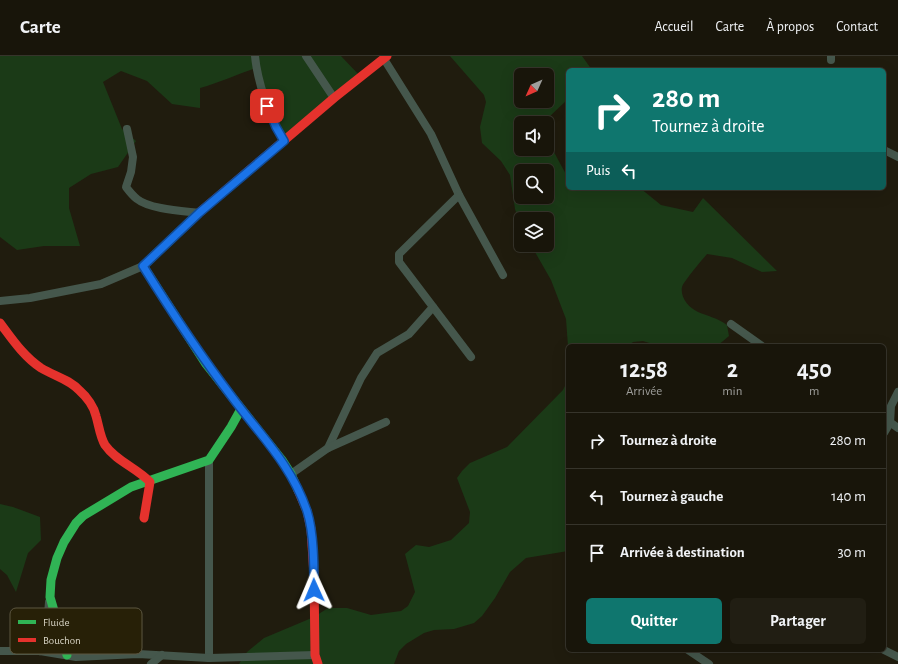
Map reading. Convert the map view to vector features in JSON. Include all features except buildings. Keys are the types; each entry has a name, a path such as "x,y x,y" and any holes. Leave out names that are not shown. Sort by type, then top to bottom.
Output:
{"street":[{"path":"255,56 256,67 267,106 284,141"},
{"path":"306,56 334,98"},
{"path":"0,301 37,296 101,284 143,266 199,213 334,98 385,57 431,134 459,195 503,275"},
{"path":"128,129 133,157 131,172 126,187 137,200 148,204 168,209 199,213"},
{"path":"886,151 898,158"},
{"path":"459,195 399,254 398,258 399,262 471,357"},
{"path":"52,654 73,659 109,654 316,660 314,576 311,529 307,511 282,460 240,409 206,364 143,266"},
{"path":"328,448 361,378 377,353 408,334 433,307"},
{"path":"0,323 10,337 33,362 52,374 72,383 81,391 93,408 100,435 106,446 150,482"},
{"path":"731,324 759,344"},
{"path":"898,392 888,407 887,421 898,428"},
{"path":"210,658 209,460 231,427 240,409"},
{"path":"290,474 328,448 386,422"},
{"path":"49,608 51,580 56,558 76,523 83,516 131,487 150,482 209,460"},
{"path":"144,518 150,482"},
{"path":"50,597 54,608"},
{"path":"886,651 898,657"},
{"path":"691,652 709,664"},
{"path":"151,664 162,655"}],"green space":[{"path":"0,56 341,56 361,77 283,142 256,68 200,88 200,108 172,104 147,81 121,71 103,82 122,129 136,141 118,167 91,174 69,188 69,208 80,246 44,246 17,250 0,237"},
{"path":"450,56 582,56 591,68 566,68 566,101 550,116 514,116 514,156 554,156 554,152 566,174 566,190 642,190 661,205 693,212 703,198 777,271 762,272 732,258 707,254 689,276 682,287 682,295 688,305 698,312 727,325 729,336 719,344 653,344 643,341 633,342 630,344 568,344 566,319 551,280 535,252 554,252 554,212 516,212 514,204 554,204 554,164 514,164 514,202 510,175 501,161 482,143 480,127 486,102 484,95"},
{"path":"566,384 566,551 526,558 510,572 495,598 482,616 474,623 454,629 434,630 424,633 406,644 399,651 394,664 239,664 247,652 264,638 314,617 328,608 347,608 371,615 401,611 408,606 415,592 405,554 416,545 429,547 451,540 469,523 470,512 457,478 462,471 470,463 507,447 563,390"},
{"path":"0,504 40,517 41,540 28,553 16,592 7,575 0,569"}],"traffic: fast":[{"path":"200,212 143,266 206,364 282,460 291,474 298,490"},
{"path":"53,608 50,597 51,580 57,558 64,542 76,523 83,516 131,487 209,460 241,409"}],"traffic: jam":[{"path":"200,212 334,98 387,56"},
{"path":"0,323 29,359 46,371 71,383 83,393 94,409 105,445 115,456 150,482 144,518"},
{"path":"298,490 307,511 311,529 314,576 315,655 318,664"}],"route":[{"path":"267,106 284,141 199,213 143,266 206,364 240,409 282,460 290,474 307,511 311,529 314,590"}]}
